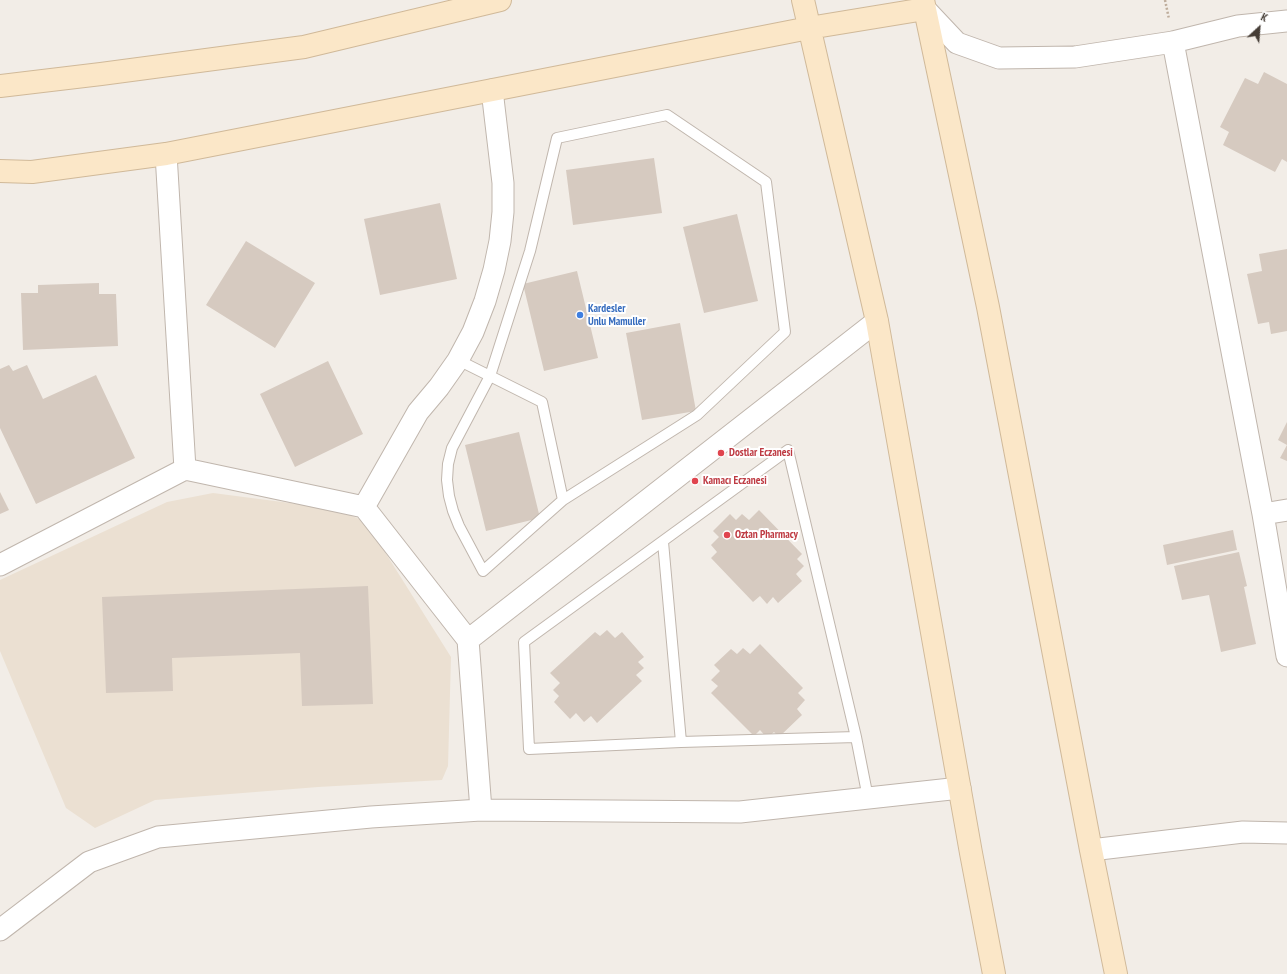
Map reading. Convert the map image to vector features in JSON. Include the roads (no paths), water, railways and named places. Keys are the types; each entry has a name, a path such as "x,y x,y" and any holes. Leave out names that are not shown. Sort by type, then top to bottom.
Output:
{"street":[{"path":"0,86 109,73 304,46 500,0"},
{"path":"803,0 877,321 971,853 994,974"},
{"path":"0,171 32,172 166,154 924,5"},
{"path":"924,5 957,43 999,58 1075,57 1173,42 1238,26 1287,21"},
{"path":"924,5 988,307 1116,974"},
{"path":"1173,42 1263,514 1287,656"},
{"path":"364,507 418,412 439,387 458,360 473,332 485,301 494,270 500,241 503,212 503,183 492,90"},
{"path":"166,154 185,468"},
{"path":"468,640 877,321"},
{"path":"0,565 185,468 364,507 468,640 481,810"},
{"path":"1263,514 1287,510"},
{"path":"0,930 89,862 158,837 371,817 481,810 740,812 960,788"},
{"path":"1091,850 1243,832 1287,833"}],"lane":[{"path":"667,115 766,182 785,332 697,415 563,500 483,571 459,526 453,511 447,480 448,464 452,448 490,376 530,251 556,138 667,115"},
{"path":"458,360 542,402 563,500"},
{"path":"856,737 681,742 529,749 524,642 788,450 856,737 868,798"},
{"path":"663,542 681,742"}],"place":[{"name":"Kardesler Unlu Mamuller","path":"580,315"},
{"name":"Dostlar Eczanesi","path":"721,453"},
{"name":"Kamacı Eczanesi","path":"695,481"},
{"name":"Oztan Pharmacy","path":"727,535"}]}
